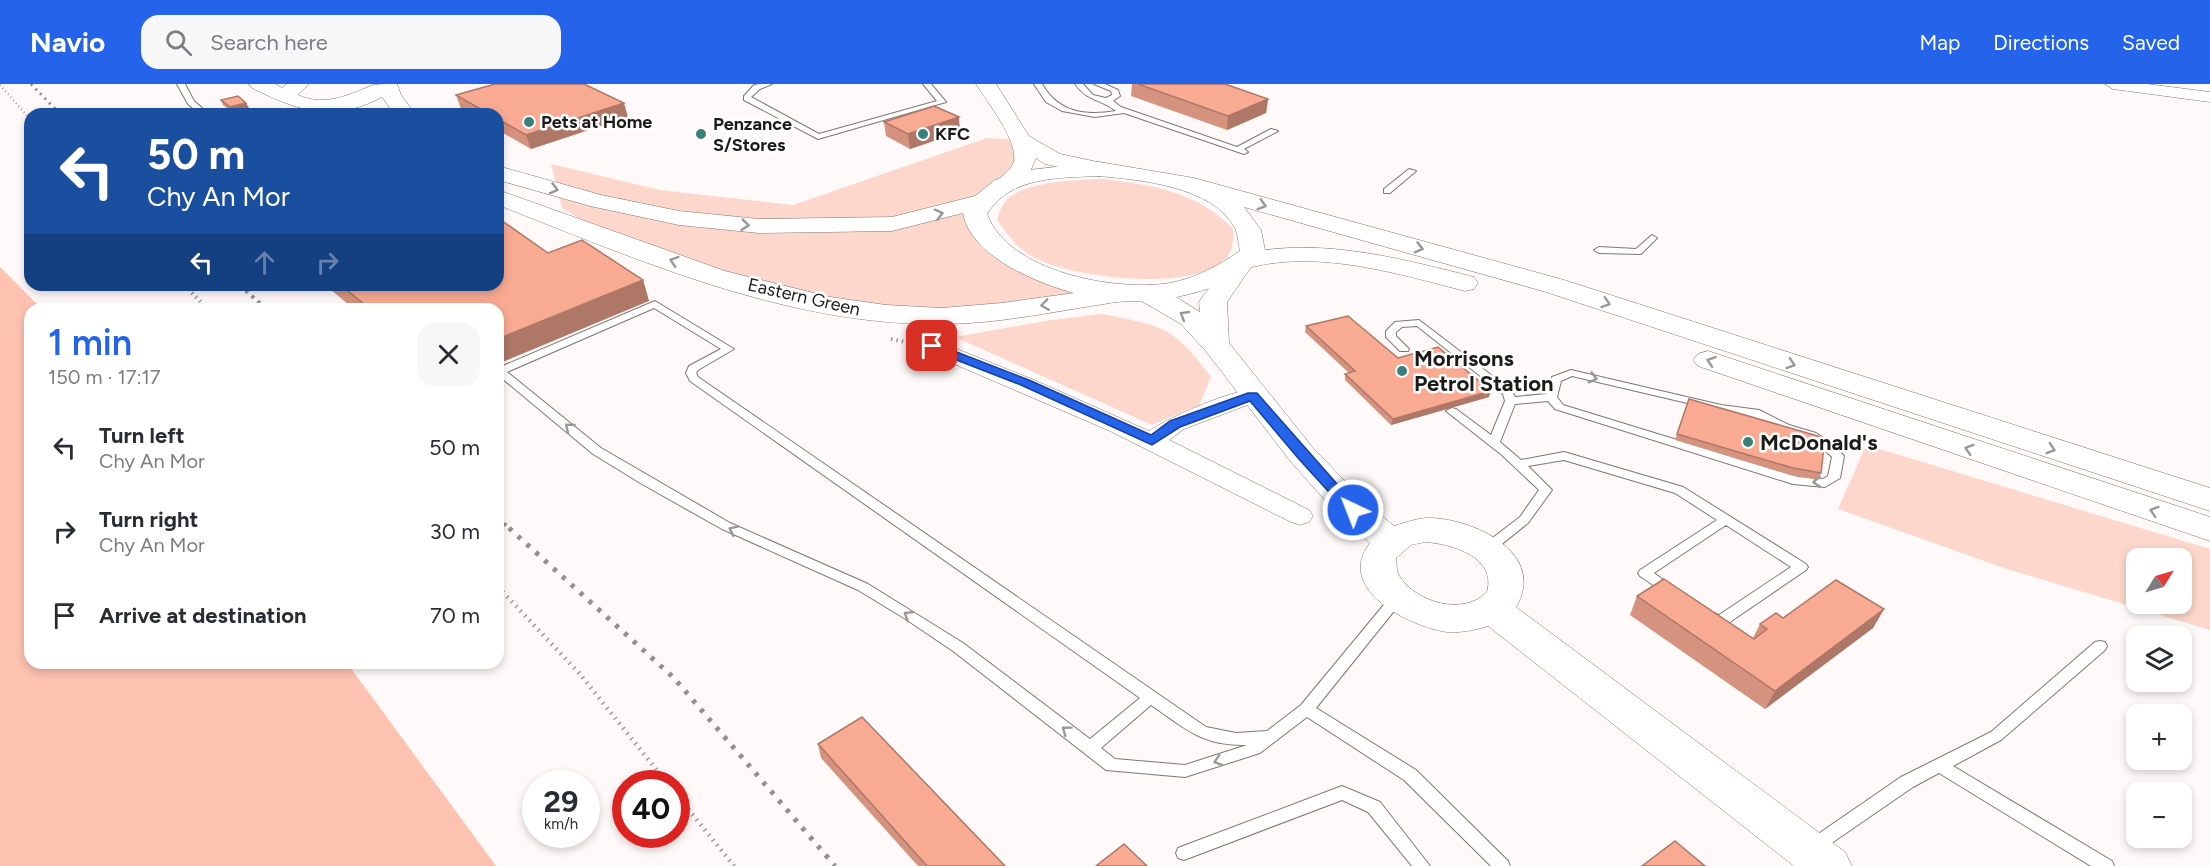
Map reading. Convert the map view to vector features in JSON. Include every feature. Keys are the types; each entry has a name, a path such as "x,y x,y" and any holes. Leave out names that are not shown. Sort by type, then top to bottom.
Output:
{"main road":[{"path":"259,84 293,91 312,106 342,108"},
{"path":"312,106 358,99 379,91 386,84 391,96 400,108"},
{"path":"986,84 1021,140 1025,159 1020,172 983,201 975,214 979,229 999,249 1032,269 1076,284 1136,293 1191,318 1215,344 1302,455 1353,510 1390,541"},
{"path":"1021,140 1053,159 1099,170"},
{"path":"1007,183 1041,174 1099,170 1149,174 1186,183 1555,286 2210,500"},
{"path":"504,175 598,201 679,218 759,226 892,224 983,201"},
{"path":"1186,183 1227,203 1244,221 1253,238 1253,253 1241,264 1213,302 1215,344"},
{"name":"Eastern Green","path":"504,199 615,241 742,283 831,306 887,314 941,316 1182,289 1210,280 1241,264 1295,255 1334,257 1397,266 1584,317 2210,529"},
{"path":"1426,530 1447,531 1468,538 1487,549 1499,561 1506,574 1507,587 1502,599 1492,609 1475,616 1455,618 1434,615 1414,608 1397,598 1380,578 1378,557 1390,541 1406,533 1426,530"},
{"path":"1492,609 1818,858"}],"street":[{"path":"2113,84 2210,97"},
{"path":"932,346 1025,382 1152,441 1300,516"},
{"path":"1152,441 1175,424 1253,395"}],"lane":[{"path":"181,84 191,102 198,108"},
{"path":"768,84 757,87 747,98 818,137 942,102 927,84"},
{"path":"1038,84 1050,101 1069,110 1093,115 1108,115 1124,111"},
{"path":"1079,84 1092,98 1108,100 1114,98 1117,93 1098,84"},
{"path":"1108,100 1124,111 1241,151 1274,130"},
{"path":"1387,191 1412,171"},
{"path":"1599,250 1638,252 1652,238"},
{"path":"504,369 655,304 729,349 693,368 691,373 694,380 1201,732 1224,740 1248,741 1270,737"},
{"path":"1404,349 1391,337 1391,331 1399,324 1419,323 1508,393 1511,401 1494,443"},
{"path":"1570,373 1721,408 1765,426 1786,428 1819,440 1838,456 1834,478 1825,483 1797,481 1559,406 1551,397 1556,379 1570,373"},
{"path":"504,374 615,462 726,526 863,587 958,647 1112,765 1185,771 1255,749 1306,709 1397,598"},
{"path":"1511,401 1551,397"},
{"path":"1452,411 1494,443 1546,490 1524,520 1487,549"},
{"path":"1518,464 1564,456 1678,490 1724,521 1801,567 1719,622 1700,610"},
{"path":"1682,598 1645,573 1724,521"},
{"path":"1818,858 1907,782 1996,736 2100,646"},
{"path":"1090,748 1150,698"},
{"path":"1306,709 1410,775 1502,866"},
{"path":"1939,765 2106,866"},
{"path":"1184,853 1342,793 1374,807 1422,866"}],"path":[{"path":"0,85 24,112"},
{"path":"190,291 202,303"},
{"path":"504,593 579,673 657,770"},
{"path":"690,811 734,866"}],"shaded area":[{"path":"987,138 1021,140 1025,159 975,214 999,249 1094,289 1010,310 831,306 615,241 562,208 551,164 660,190 793,205"},
{"path":"1102,179 1155,187 1205,206 1233,229 1230,252 1225,259 1209,270 1186,276 1159,279 1100,276 1073,271 1031,256 1012,239 997,219 1005,202 1012,195 1023,190 1050,183"},
{"path":"0,267 36,303 24,303 24,669 351,669 496,866 0,866"},
{"path":"1101,314 1153,325 1165,330 1186,347 1211,377 1199,405 1152,425 955,337 1045,321"},
{"path":"1866,445 2210,549 2210,630 2157,614 2192,614 2192,548 2126,548 2126,605 2004,568 1838,509"}],"building":[{"path":"495,84 584,84 624,103 526,135 504,122 504,108 479,108 456,95"},
{"path":"1138,84 1225,84 1268,99 1228,116"},
{"path":"238,96 246,103 230,107 221,100"},
{"path":"934,106 959,117 908,134 884,122"},
{"path":"504,222 548,253 582,240 643,280 504,337 504,303 363,303 348,291 504,291"},
{"name":"Morrisons Petrol Station","path":"1348,316 1398,358 1438,347 1491,391 1393,419 1345,374 1355,371 1306,326"},
{"name":"McDonald's","path":"1689,399 1825,438 1821,473 1793,468 1677,434"},
{"path":"1664,579 1754,639 1767,629 1760,624 1776,613 1783,618 1836,580 1884,609 1775,691 1637,596"},
{"path":"862,717 1005,866 927,866 818,744"},
{"path":"1675,841 1705,866 1642,866"},
{"path":"1124,844 1147,866 1096,866"}],"railway":[{"path":"31,84 54,108"},
{"path":"246,291 260,303"},
{"path":"504,524 510,529"},
{"path":"509,528 674,678 835,866"}],"place":[{"name":"Pets at Home","path":"529,122"},
{"name":"Penzance S/Stores","path":"701,134"},
{"name":"KFC","path":"923,134"},
{"name":"Morrisons Petrol Station","path":"1402,371"},
{"name":"McDonald's","path":"1748,442"}],"route":[{"path":"932,346 1025,382 1152,441 1175,424 1253,395 1302,455 1353,510"}]}
